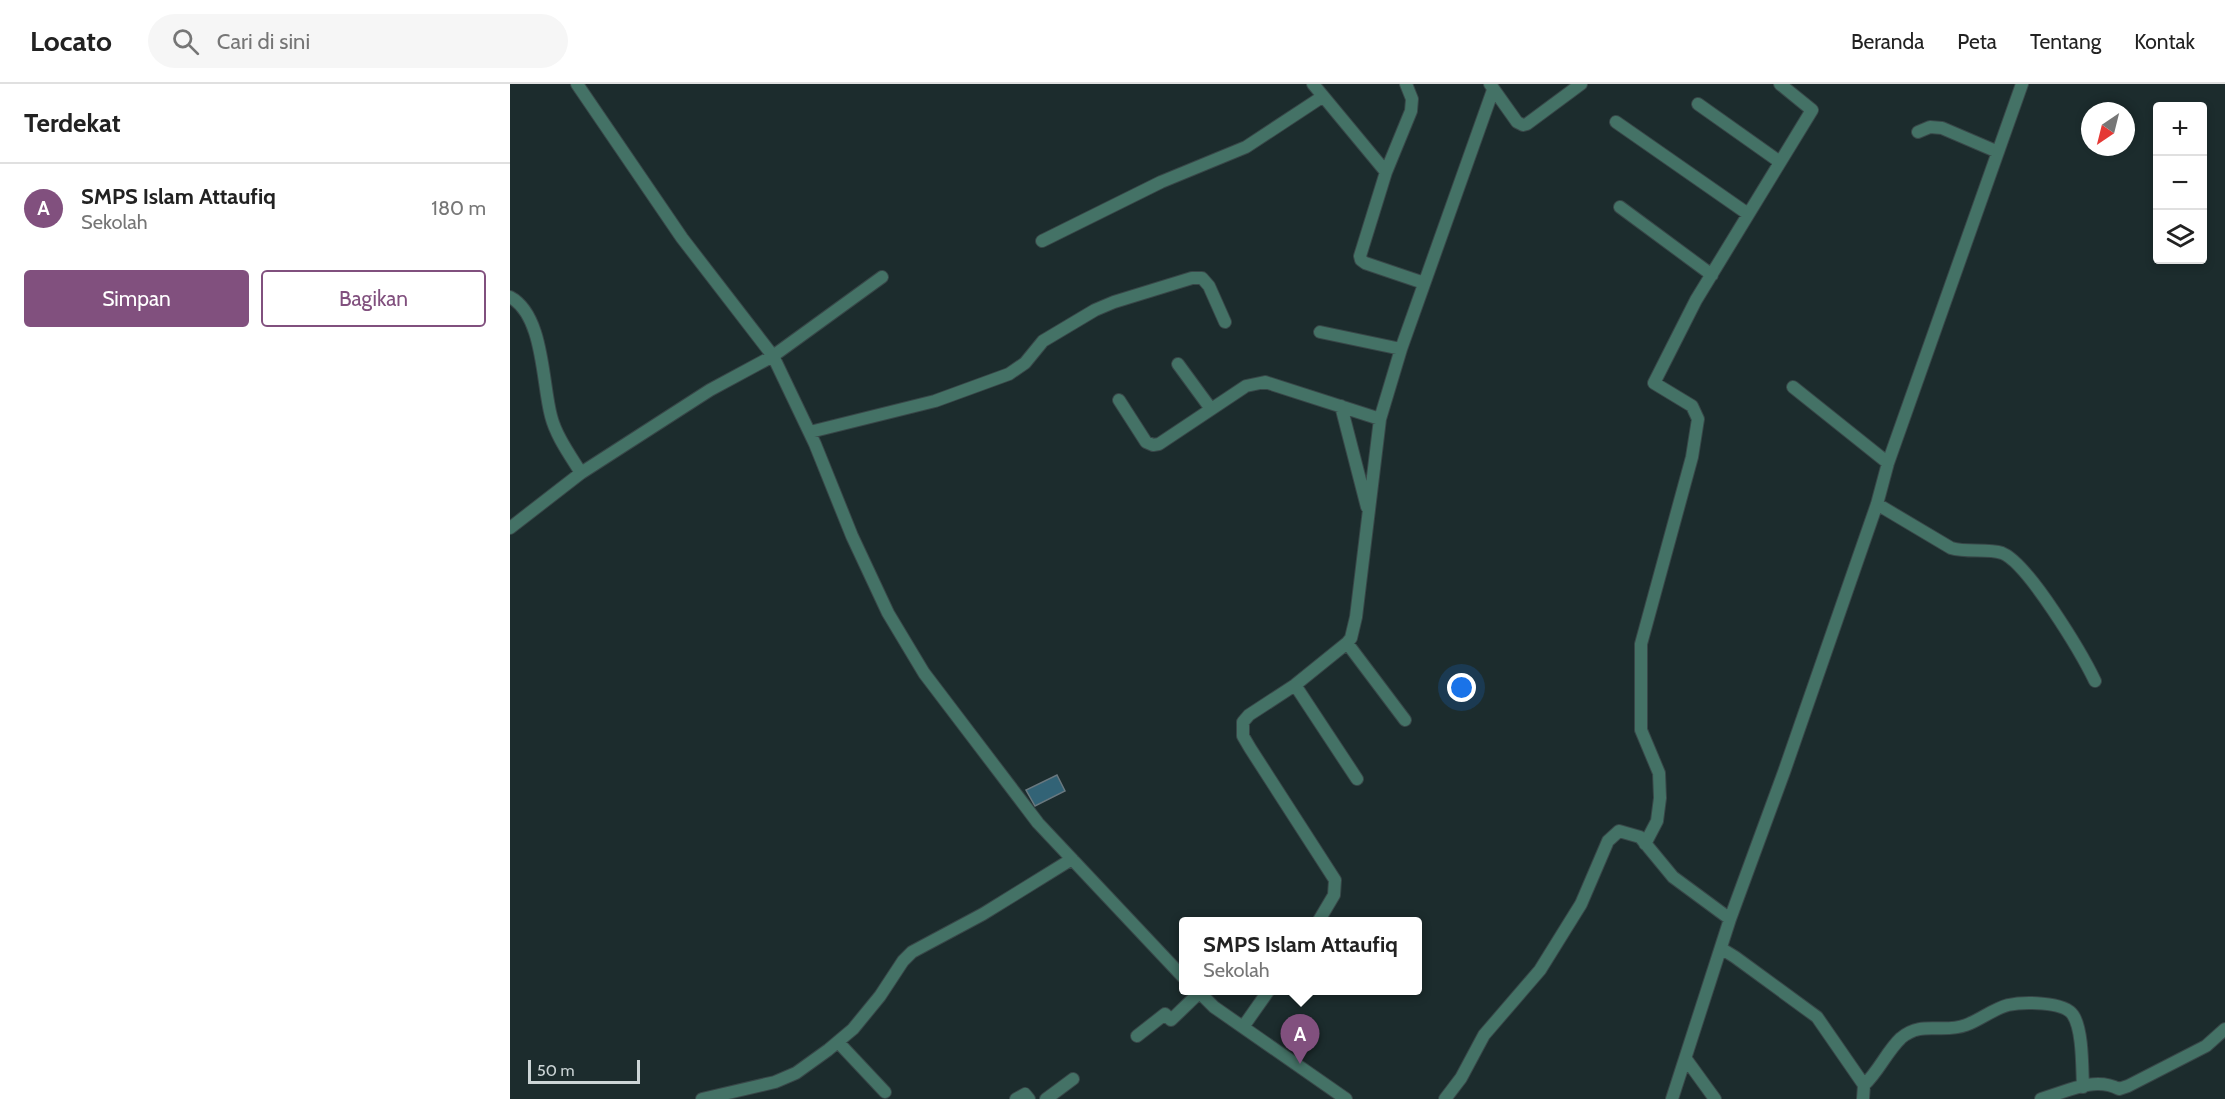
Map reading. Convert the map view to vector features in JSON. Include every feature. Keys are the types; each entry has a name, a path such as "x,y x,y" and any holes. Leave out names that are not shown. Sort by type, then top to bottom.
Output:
{"street":[{"path":"577,84 682,238 773,356 810,432 852,536 888,613 924,673 1038,823 1179,973"},
{"path":"1314,84 1322,97 1386,172"},
{"path":"1406,84 1412,99 1411,111 1386,172 1360,256 1361,260 1425,283"},
{"path":"1492,87 1517,122 1523,125 1581,84"},
{"path":"1645,844 1657,821 1660,798 1659,773 1641,730 1641,644 1692,457 1698,419 1692,406 1654,383 1696,300 1812,110 1780,84"},
{"path":"1672,1099 1730,919 1785,772 1877,504 1888,463 2022,84"},
{"path":"1320,917 1334,895 1335,880 1243,736 1243,722 1249,715 1295,685 1347,642 1353,630 1380,418 1401,349 1492,87"},
{"path":"1042,241 1161,182 1246,147 1322,97"},
{"path":"1698,104 1780,162"},
{"path":"1616,122 1748,214"},
{"path":"1918,132 1930,127 1942,128 1998,152"},
{"path":"1620,207 1712,275"},
{"path":"510,528 581,473 710,390 773,356 882,277"},
{"path":"810,432 935,401 1009,374 1025,363 1042,341 1095,310 1192,278 1202,278 1209,286 1225,322"},
{"path":"510,297 526,314 536,332 551,417 560,438 581,473"},
{"path":"1320,332 1401,349"},
{"path":"1178,364 1211,409"},
{"path":"1119,400 1146,442 1153,445 1159,444 1254,383 1265,382 1380,418"},
{"path":"1793,387 1888,463"},
{"path":"1341,406 1369,514"},
{"path":"1877,504 1951,548 1962,551 2001,553 2014,561 2065,627 2095,681"},
{"path":"1347,642 1405,720"},
{"path":"1295,685 1357,779"},
{"path":"1445,1099 1461,1078 1484,1035 1540,969 1581,904 1608,841 1619,831 1640,837 1673,877 1730,919"},
{"path":"702,1099 775,1082 796,1073 853,1029 912,952 983,914 1072,859"},
{"path":"1722,949 1811,1011 1864,1085"},
{"path":"1137,1036 1165,1014 1171,1020 1195,995"},
{"path":"1201,995 1214,1007 1342,1098"},
{"path":"1243,1027 1265,995"},
{"path":"1863,1099 1864,1085 1901,1039 1914,1030 1922,1027 1950,1030 1968,1025 2006,1005 2028,1003 2065,1008 2073,1014 2079,1031 2084,1087"},
{"path":"2041,1099 2091,1083 2110,1084 2120,1089 2128,1086 2206,1046 2225,1029"},
{"path":"838,1042 885,1092"},
{"path":"1686,1059 1715,1099"},
{"path":"1046,1099 1073,1079"},
{"path":"1016,1099 1025,1094 1029,1099"}],"building":[{"path":"1057,775 1065,791 1035,806 1026,790"}],"place":[{"name":"SMPS Islam Attaufiq","path":"1300,1064"}]}
